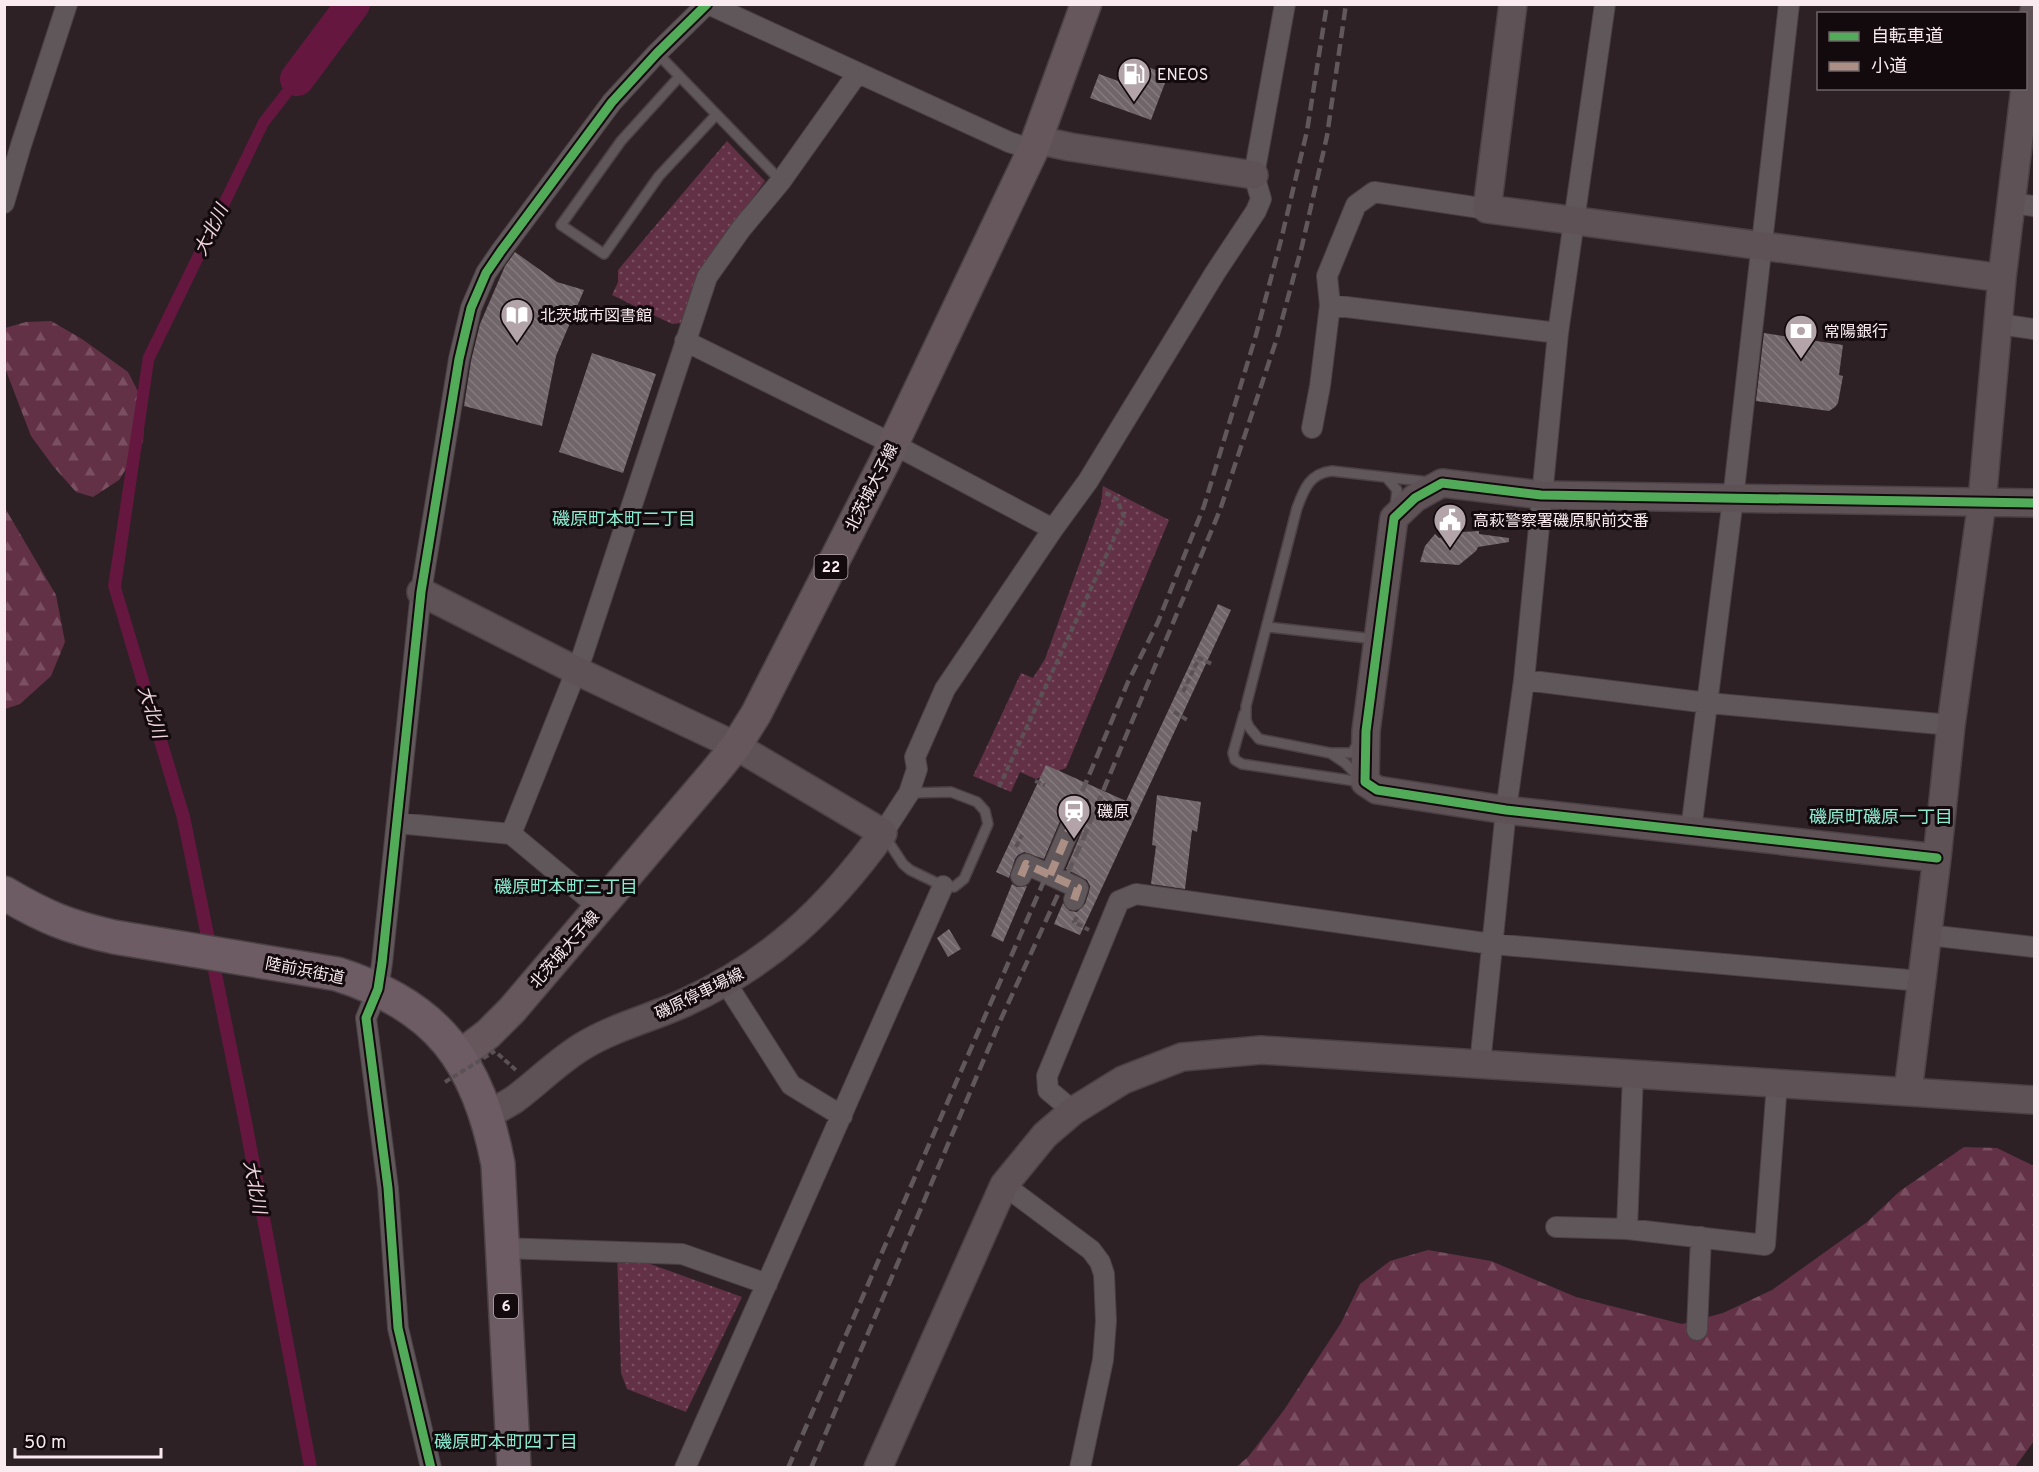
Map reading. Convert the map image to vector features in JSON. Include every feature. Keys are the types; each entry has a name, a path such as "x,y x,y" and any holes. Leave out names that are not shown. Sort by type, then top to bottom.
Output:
{"highway":[{"name":"陸前浜街道","path":"4,893 35,911 80,929 114,937 337,974 396,998 429,1021 452,1069 474,1083 487,1115 498,1164 514,1467"}],"main road":[{"path":"1057,88 1051,54 1065,4"},
{"name":"北茨城大子線","path":"452,1069 512,1010 600,908 736,746 756,714 893,444 1035,145 1086,4"},
{"path":"1057,88 1092,45 1107,4"}],"street":[{"path":"4,203 67,4"},
{"path":"431,1467 398,1328 388,1188 366,1018 378,989 421,592 459,359 471,308 486,273 612,102 657,53 708,4 1009,142 1077,148 1254,175"},
{"path":"421,592 577,671 736,746 883,833 909,793 917,769 915,757 945,689 1088,481 1215,273 1256,211 1261,199 1254,175 1285,4"},
{"path":"1487,209 1513,4"},
{"path":"1480,1064 1506,810 1524,680 1558,333 1605,4"},
{"path":"1691,830 1733,499 1789,4"},
{"path":"1908,1091 1951,726 1982,502 2002,278 2023,204 2028,80 2034,11"},
{"path":"511,834 577,671 707,277 741,229 781,181 857,74"},
{"path":"1312,428 1320,386 1330,305 1328,276 1356,204 1374,192 2002,278"},
{"path":"1330,305 1558,333"},
{"path":"1999,324 2034,329"},
{"path":"685,341 893,444 1053,529"},
{"path":"1937,858 1506,810 1377,790 1365,782 1366,731 1394,518 1415,498 1442,483 1541,495 2034,503"},
{"path":"1524,680 1708,702 1951,726"},
{"path":"1050,875 1079,807"},
{"path":"397,823 511,834 600,908"},
{"name":"磯原停車場線","path":"487,1115 516,1098 583,1046 683,1003 749,969 781,944 835,894 883,833"},
{"path":"1025,873 1050,875 1073,895"},
{"path":"685,1467 943,886"},
{"path":"1073,1111 1048,1090 1047,1076 1119,901 1136,894 1492,944 1921,981"},
{"path":"1928,934 2034,947"},
{"path":"726,982 790,1084 842,1116"},
{"path":"878,1467 1004,1185 1045,1135 1073,1111 1123,1080 1182,1058 1261,1050 2034,1100"},
{"path":"1627,1229 1634,1074"},
{"path":"1556,1227 1627,1229 1765,1245 1777,1083"},
{"path":"1004,1185 1091,1250 1100,1262 1104,1274 1106,1321 1103,1360 1080,1467"},
{"path":"1697,1330 1701,1237"},
{"path":"503,1248 682,1254 767,1284"}],"lane":[{"path":"657,53 781,181"},
{"path":"680,77 621,141 561,225 604,254 659,176 716,115"},
{"path":"1365,782 1242,764 1235,760 1233,753 1245,706 1297,508 1307,483 1318,474 1332,471 1442,483"},
{"path":"1387,478 1397,490 1394,518"},
{"path":"1267,627 1377,639"},
{"path":"1245,706 1249,727 1259,738 1330,753 1352,753 1366,731"},
{"path":"1330,753 1365,782"},
{"path":"883,833 903,864 910,870 943,886 954,887 964,879 988,824 986,811 977,802 951,792 909,793"}],"path":[{"path":"999,787 1124,517 1117,499 1088,481"},
{"path":"1183,692 1199,658 1214,665"},
{"path":"1174,712 1189,721"},
{"path":"1035,780 1045,785"},
{"path":"1074,922 1084,927"},
{"path":"452,1069 495,1052 519,1072"}],"green space":[{"path":"727,141 765,181 703,267 681,323 672,324 612,295 618,282 618,270"},
{"path":"51,321 82,339 128,372 145,405 143,442 119,480 93,497 76,492 31,436 5,368 5,328 26,322"},
{"path":"1103,486 1169,520 1066,768 1036,779 1020,772 1011,792 973,776 1021,673 1033,678 1045,659 1101,504"},
{"path":"5,508 56,595 65,642 51,676 20,704 5,709"},
{"path":"1964,1147 1997,1148 2034,1166 2034,1441 2015,1467 1235,1468 1248,1457 1284,1410 1341,1323 1360,1284 1390,1261 1428,1250 1491,1261 1576,1297 1682,1324 1723,1313 1772,1290 1867,1222 1900,1191"},
{"path":"617,1252 742,1297 686,1412 627,1389 621,1373"}],"water":[{"path":"322,38 331,45 268,126 154,361 121,587 190,816 251,1116 317,1467 304,1467 238,1119 177,819 108,586 143,356 259,119"}],"building":[{"path":"1146,66 1168,75 1151,120 1090,98 1099,74 1137,88"},
{"name":"北茨城市図書館","path":"515,252 557,282 584,290 556,356 542,426 464,406 480,324 505,266"},
{"name":"常陽銀行","path":"1764,333 1843,345 1839,375 1843,376 1838,403 1835,407 1829,411 1756,401"},
{"path":"592,353 656,374 623,473 559,452"},
{"name":"高萩警察署磯原駅前交番","path":"1479,531 1479,534 1509,538 1509,542 1478,547 1459,565 1420,562 1425,546 1435,534 1439,538 1462,532"},
{"path":"1218,604 1231,610 1080,935 1054,924 1063,903 1070,911 1077,912 1085,904 1089,892 1090,886 1087,880 1066,869 1090,812 1091,805 1088,799 1078,795 1072,797 1068,802 1044,859 1024,852 1015,859 1009,878 996,872 1046,765 1126,801"},
{"path":"1157,795 1201,802 1197,832 1192,830 1185,889 1151,884 1156,846 1152,845"},
{"path":"1012,884 1017,887 1027,886 1003,942 991,936"},
{"path":"949,929 961,949 948,957 937,938"}],"waterway":[{"name":"大北川","path":"297,79 353,4"}],"railway":[{"path":"788,1468 1064,835 1128,682 1158,622 1204,506 1256,335 1281,240 1307,131 1327,4"},
{"path":"811,1468 1001,1019 1081,844 1220,510 1277,338 1302,246 1327,136 1346,4"}],"marked path":[{"path":"1050,875 1079,807"},
{"path":"1021,876 1026,864 1078,888 1074,900"}],"cycle path":[{"path":"431,1468 398,1328 388,1188 366,1018 378,989 382,963 421,592 459,359 471,308 486,273 501,251 612,102 707,4"},
{"path":"1937,858 1506,810 1377,790 1365,782 1366,731 1394,518 1415,498 1442,483 1541,495 2034,503"}],"place":[{"name":"ENEOS","path":"1134,103"},
{"name":"北茨城市図書館","path":"517,344"},
{"name":"常陽銀行","path":"1801,360"},
{"name":"高萩警察署磯原駅前交番","path":"1450,549"},
{"name":"磯原","path":"1074,840"}],"district":[{"name":"磯原町本町二丁目","path":"624,519"},
{"name":"磯原町磯原一丁目","path":"1881,817"},
{"name":"磯原町本町三丁目","path":"566,887"},
{"name":"磯原町本町四丁目","path":"506,1442"}]}
